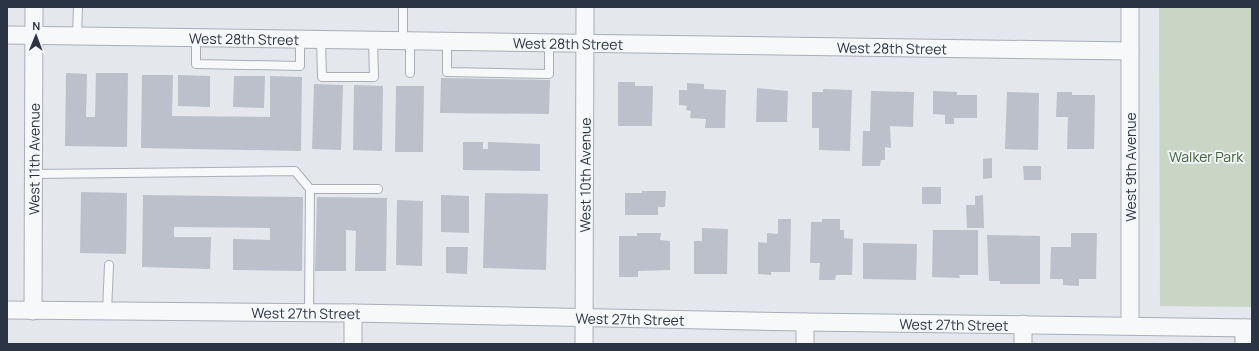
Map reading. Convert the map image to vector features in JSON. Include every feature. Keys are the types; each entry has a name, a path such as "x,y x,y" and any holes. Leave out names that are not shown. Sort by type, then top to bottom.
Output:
{"street":[{"name":"West 11th Avenue","path":"33,310 34,7"},
{"name":"West 10th Avenue","path":"584,344 585,7"},
{"name":"West 9th Avenue","path":"1130,7 1130,326"},
{"name":"West 28th Street","path":"7,35 1130,51"},
{"name":"West 27th Street","path":"7,310 353,313 805,322 1023,324 1130,326 1247,333"},
{"path":"353,313 353,344"},
{"path":"805,322 805,344"},
{"path":"1023,324 1024,344"}],"lane":[{"path":"77,36 78,7"},
{"path":"403,7 410,73"},
{"path":"196,38 196,64 300,66 300,39"},
{"path":"321,40 322,77 374,77 373,40"},
{"path":"446,42 447,72 549,74 549,43"},
{"path":"33,174 295,171 310,189 309,313"},
{"path":"310,189 378,190"},
{"path":"107,311 109,265"}],"green space":[{"name":"Walker Park","path":"1159,7 1252,7 1252,307 1160,306"}],"building":[{"path":"66,73 87,74 86,117 95,117 96,73 128,73 127,147 65,146"},
{"path":"142,75 173,75 172,116 270,117 270,76 302,77 301,151 141,148"},
{"path":"178,75 210,76 210,107 178,106"},
{"path":"234,76 265,76 264,108 233,107"},
{"path":"441,78 550,80 549,114 440,113"},
{"path":"618,82 635,82 635,86 653,86 652,126 618,126"},
{"path":"687,83 704,84 704,89 726,90 725,128 705,128 706,119 690,118 691,111 686,110 687,106 679,105 679,90 687,90"},
{"path":"314,84 343,85 341,150 312,149"},
{"path":"354,85 383,86 382,151 353,150"},
{"path":"396,86 424,86 423,152 395,152"},
{"path":"757,88 788,91 787,122 756,122"},
{"path":"823,89 852,90 850,151 819,150 819,128 812,128 812,92 823,92"},
{"path":"871,91 914,92 913,127 890,126 891,148 885,147 885,160 881,160 880,166 862,166 863,131 870,131"},
{"path":"933,91 957,92 957,95 977,95 977,118 954,118 954,124 945,124 945,115 933,114"},
{"path":"1007,92 1039,93 1038,150 1005,149"},
{"path":"1057,92 1072,92 1072,95 1095,95 1094,149 1067,149 1068,117 1056,117"},
{"path":"463,142 483,142 483,149 488,149 488,142 540,144 540,171 463,170"},
{"path":"992,158 992,178 983,179 983,159"},
{"path":"1023,166 1041,166 1041,180 1024,180"},
{"path":"922,187 941,187 941,204 922,204"},
{"path":"642,191 666,191 665,207 658,207 658,215 625,215 625,193 642,193"},
{"path":"81,192 127,193 126,254 80,253"},
{"path":"485,193 548,194 546,270 483,268"},
{"path":"143,195 303,197 302,271 233,270 233,239 270,240 270,228 174,227 174,237 211,237 210,269 142,267"},
{"path":"441,195 469,196 469,233 441,232"},
{"path":"983,195 984,228 967,228 966,205 975,205 975,196"},
{"path":"317,197 387,198 386,271 355,271 356,231 346,230 346,271 315,271"},
{"path":"397,200 423,201 422,266 396,265"},
{"path":"778,219 791,219 790,272 771,272 771,275 758,274 758,242 767,243 767,233 778,234"},
{"path":"822,219 840,219 840,230 844,230 844,238 853,239 852,275 836,275 835,280 819,280 820,263 810,263 811,222 822,222"},
{"path":"702,228 728,229 727,274 694,274 694,241 702,241"},
{"path":"933,230 978,230 978,275 959,275 960,278 932,277"},
{"path":"637,233 661,233 660,240 670,241 670,270 638,271 638,277 619,277 619,236 637,236"},
{"path":"1071,233 1097,233 1096,279 1079,279 1079,286 1063,285 1063,279 1050,279 1051,247 1071,247"},
{"path":"987,235 1040,236 1040,284 1000,284 1000,281 989,281"},
{"path":"863,243 917,244 916,280 863,279"},
{"path":"446,247 468,247 467,274 446,273"}]}
